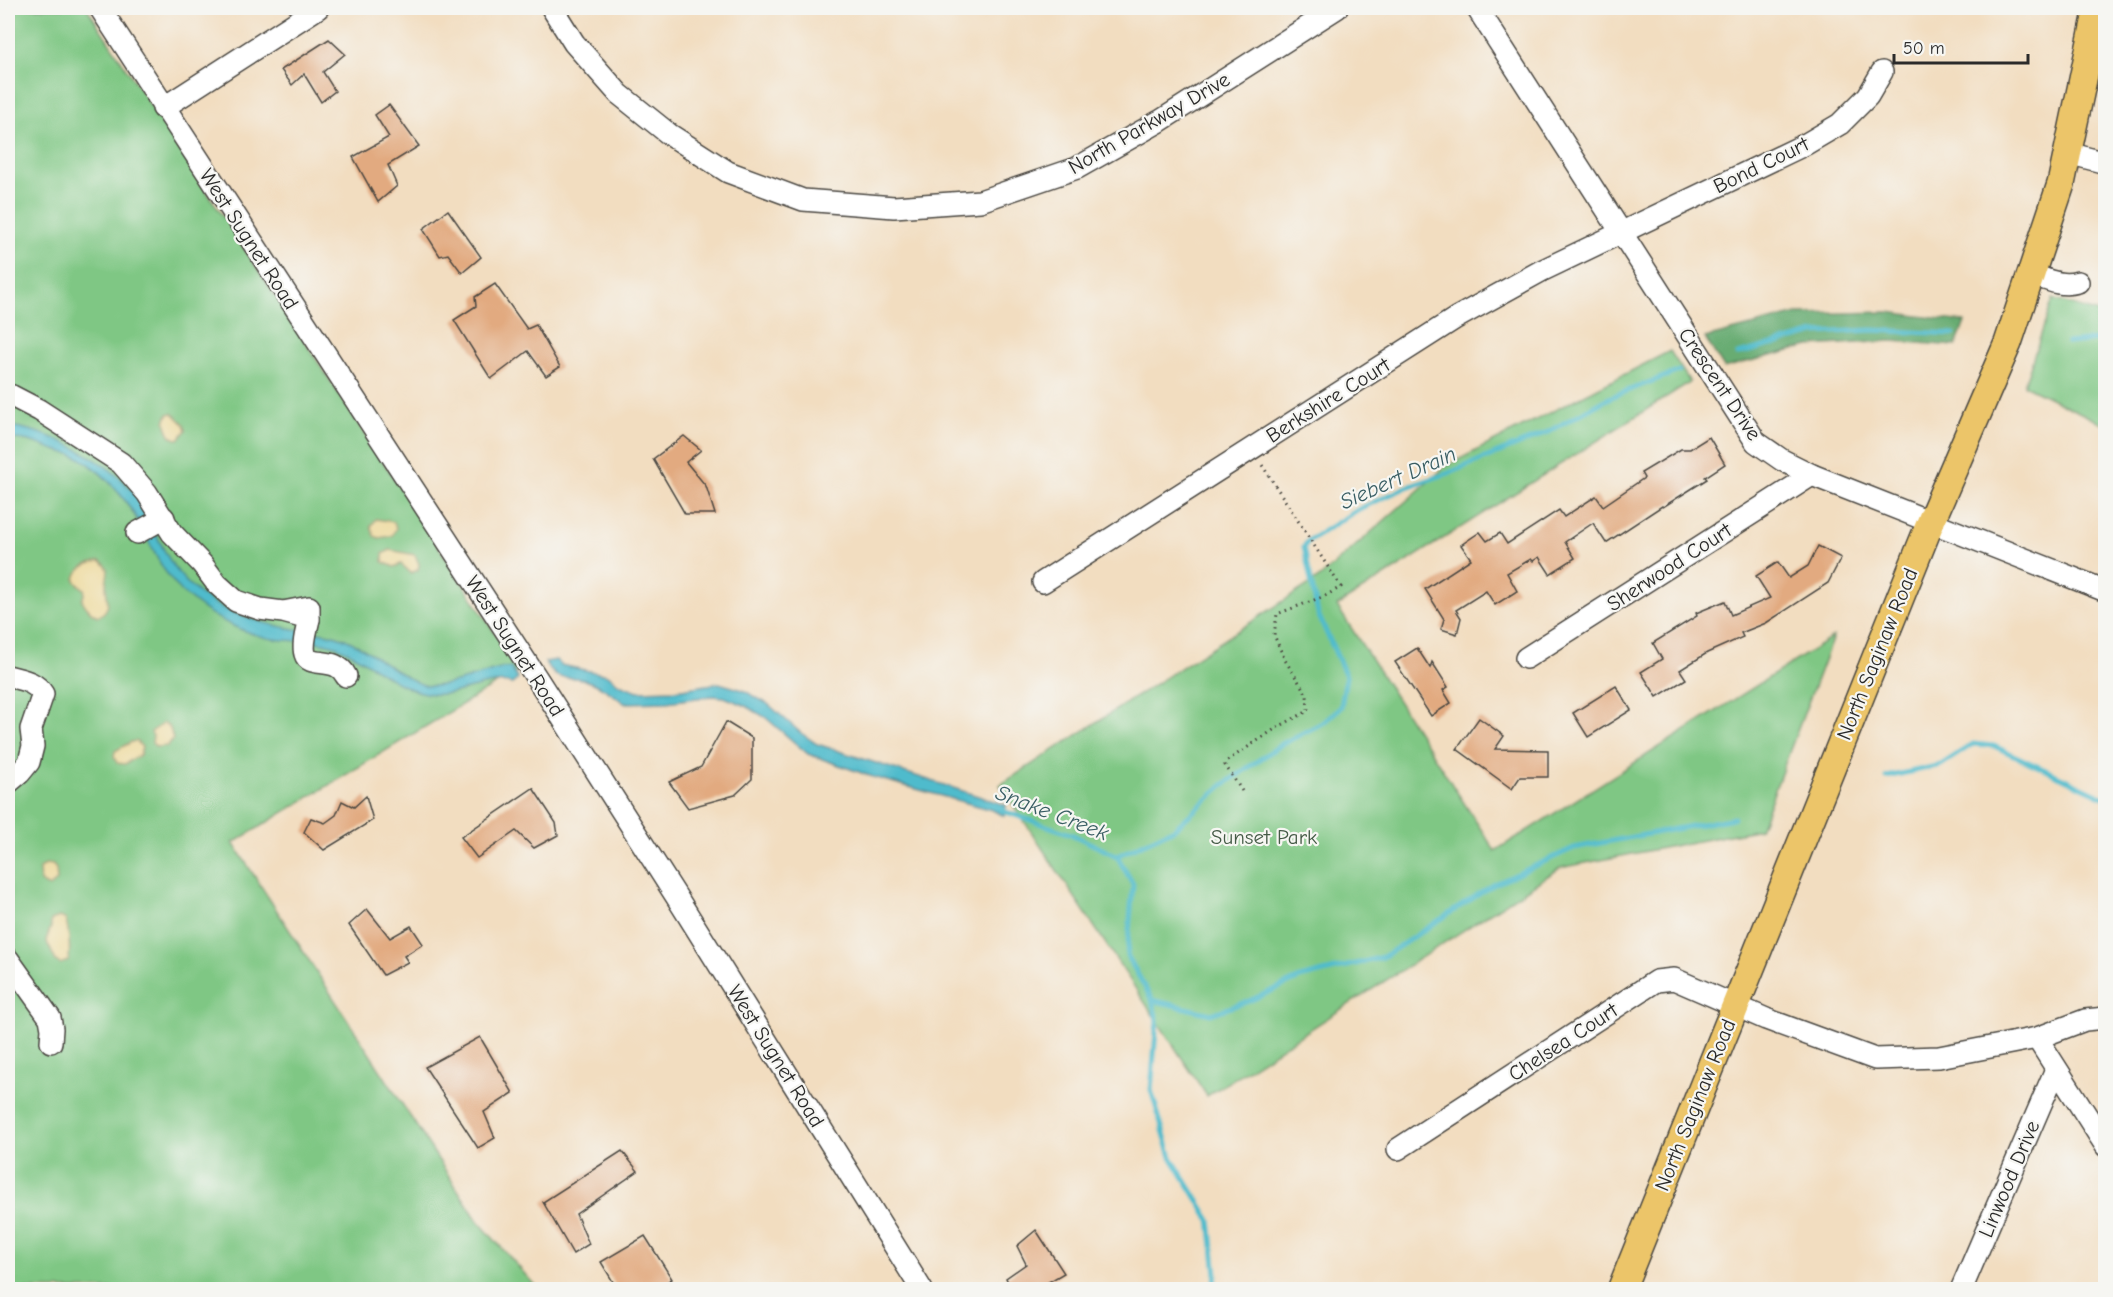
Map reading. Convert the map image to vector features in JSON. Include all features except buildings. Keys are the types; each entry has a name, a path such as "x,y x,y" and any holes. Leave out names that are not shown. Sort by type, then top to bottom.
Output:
{"main road":[{"name":"North Saginaw Road","path":"1621,1290 1932,521 2008,343 2061,184 2098,8"}],"street":[{"name":"West Sugnet Road","path":"100,8 544,690 922,1290"},
{"path":"163,108 318,8"},
{"name":"North Parkway Drive","path":"552,8 574,43 619,94 669,134 728,172 803,200 894,207 980,201 1077,168 1160,121 1337,8"},
{"name":"Crescent Drive","path":"1477,8 1756,442 1782,460 1812,475 2106,591"},
{"name":"Bond Court","path":"1621,233 1806,144 1840,124 1868,96 1882,72"},
{"path":"2068,153 2106,163"},
{"name":"Berkshire Court","path":"1042,582 1456,318 1541,272 1621,233"},
{"path":"2031,274 2058,284 2069,285 2078,282"},
{"path":"8,395 39,410 121,464 147,493 172,533 202,564 217,584 236,601 261,609 283,612 309,607 304,652 307,658 337,665 346,676"},
{"name":"Sherwood Court","path":"1526,658 1812,475"},
{"path":"137,533 164,518"},
{"path":"8,676 30,682 43,694 31,729 33,746 29,762 8,783"},
{"path":"8,959 50,1018 51,1042"},
{"name":"Chelsea Court","path":"1398,1149 1656,981 1674,979 1770,1020 1875,1059 1939,1057 2037,1038 2085,1020 2106,1018"},
{"path":"2037,1038 2106,1146"},
{"name":"Linwood Drive","path":"1961,1290 2056,1069"}],"path":[{"path":"1242,791 1225,765 1227,761 1278,727 1308,711 1308,695 1285,660 1274,635 1277,614 1341,587 1252,448"}],"green space":[{"path":"8,8 87,8 519,670 233,843 478,1221 538,1289 8,1289"},
{"path":"2053,299 2105,315 2105,425 2024,385"},
{"path":"1888,312 1965,322 1956,346 1892,341 1809,346 1724,368 1705,338 1797,314"},
{"name":"Sunset Park","path":"1670,351 1690,382 1337,606 1495,851 1833,637 1760,829 1560,868 1207,1096 1000,785 1319,578 1446,466"}],"sand":[{"path":"173,413 184,424 186,430 179,439 171,436 165,422 168,414"},
{"path":"376,519 394,522 396,528 392,536 379,538 374,536 371,526"},
{"path":"390,550 415,555 419,564 418,570 411,573 401,564 394,567 383,562 383,554"},
{"path":"100,561 108,569 106,586 108,602 106,610 99,616 85,605 82,600 84,589 75,580 78,572 84,566"},
{"path":"164,723 170,728 173,739 167,746 156,747 152,743 151,732"},
{"path":"136,741 142,747 140,755 125,764 117,763 114,757 115,751"},
{"path":"47,864 53,865 56,869 57,881 49,887 40,882 39,869"},
{"path":"59,917 65,919 69,947 68,961 60,964 56,961 46,940 51,920"}],"water":[{"path":"8,426 44,434 63,442 101,463 117,476 141,504 176,570 203,596 225,609 262,622 325,633 348,640 424,685 451,683 503,668 511,668 518,679 512,684 493,683 452,693 419,692 396,682 363,660 332,645 262,637 228,623 197,604 171,579 129,506 99,472 73,455 26,441 8,440"},
{"path":"556,660 561,665 608,675 619,684 638,691 676,690 719,683 743,690 768,704 817,744 1006,805 1005,816 992,810 873,777 808,754 765,717 724,697 624,703 594,683 554,674 545,662"}],"waterway":[{"name":"Siebert Drain","path":"1738,354 1815,333 1872,330 1954,334"},
{"name":"Siebert Drain","path":"2068,343 2106,339"},
{"name":"Siebert Drain","path":"1117,856 1174,829 1223,785 1282,744 1324,722 1341,707 1346,676 1318,614 1304,547 1308,541 1359,509 1407,487 1449,473 1546,433 1611,397 1679,371"},
{"path":"1887,777 1941,765 1973,744 1994,746 2106,798"},
{"name":"Snake Creek","path":"1000,810 1071,834 1117,856 1133,884 1127,955 1152,1000 1157,1020 1151,1090 1171,1157 1210,1220 1216,1274 1213,1290"},
{"path":"1152,1000 1211,1014 1249,1001 1300,978 1383,957 1493,885 1574,848 1734,818"}]}
